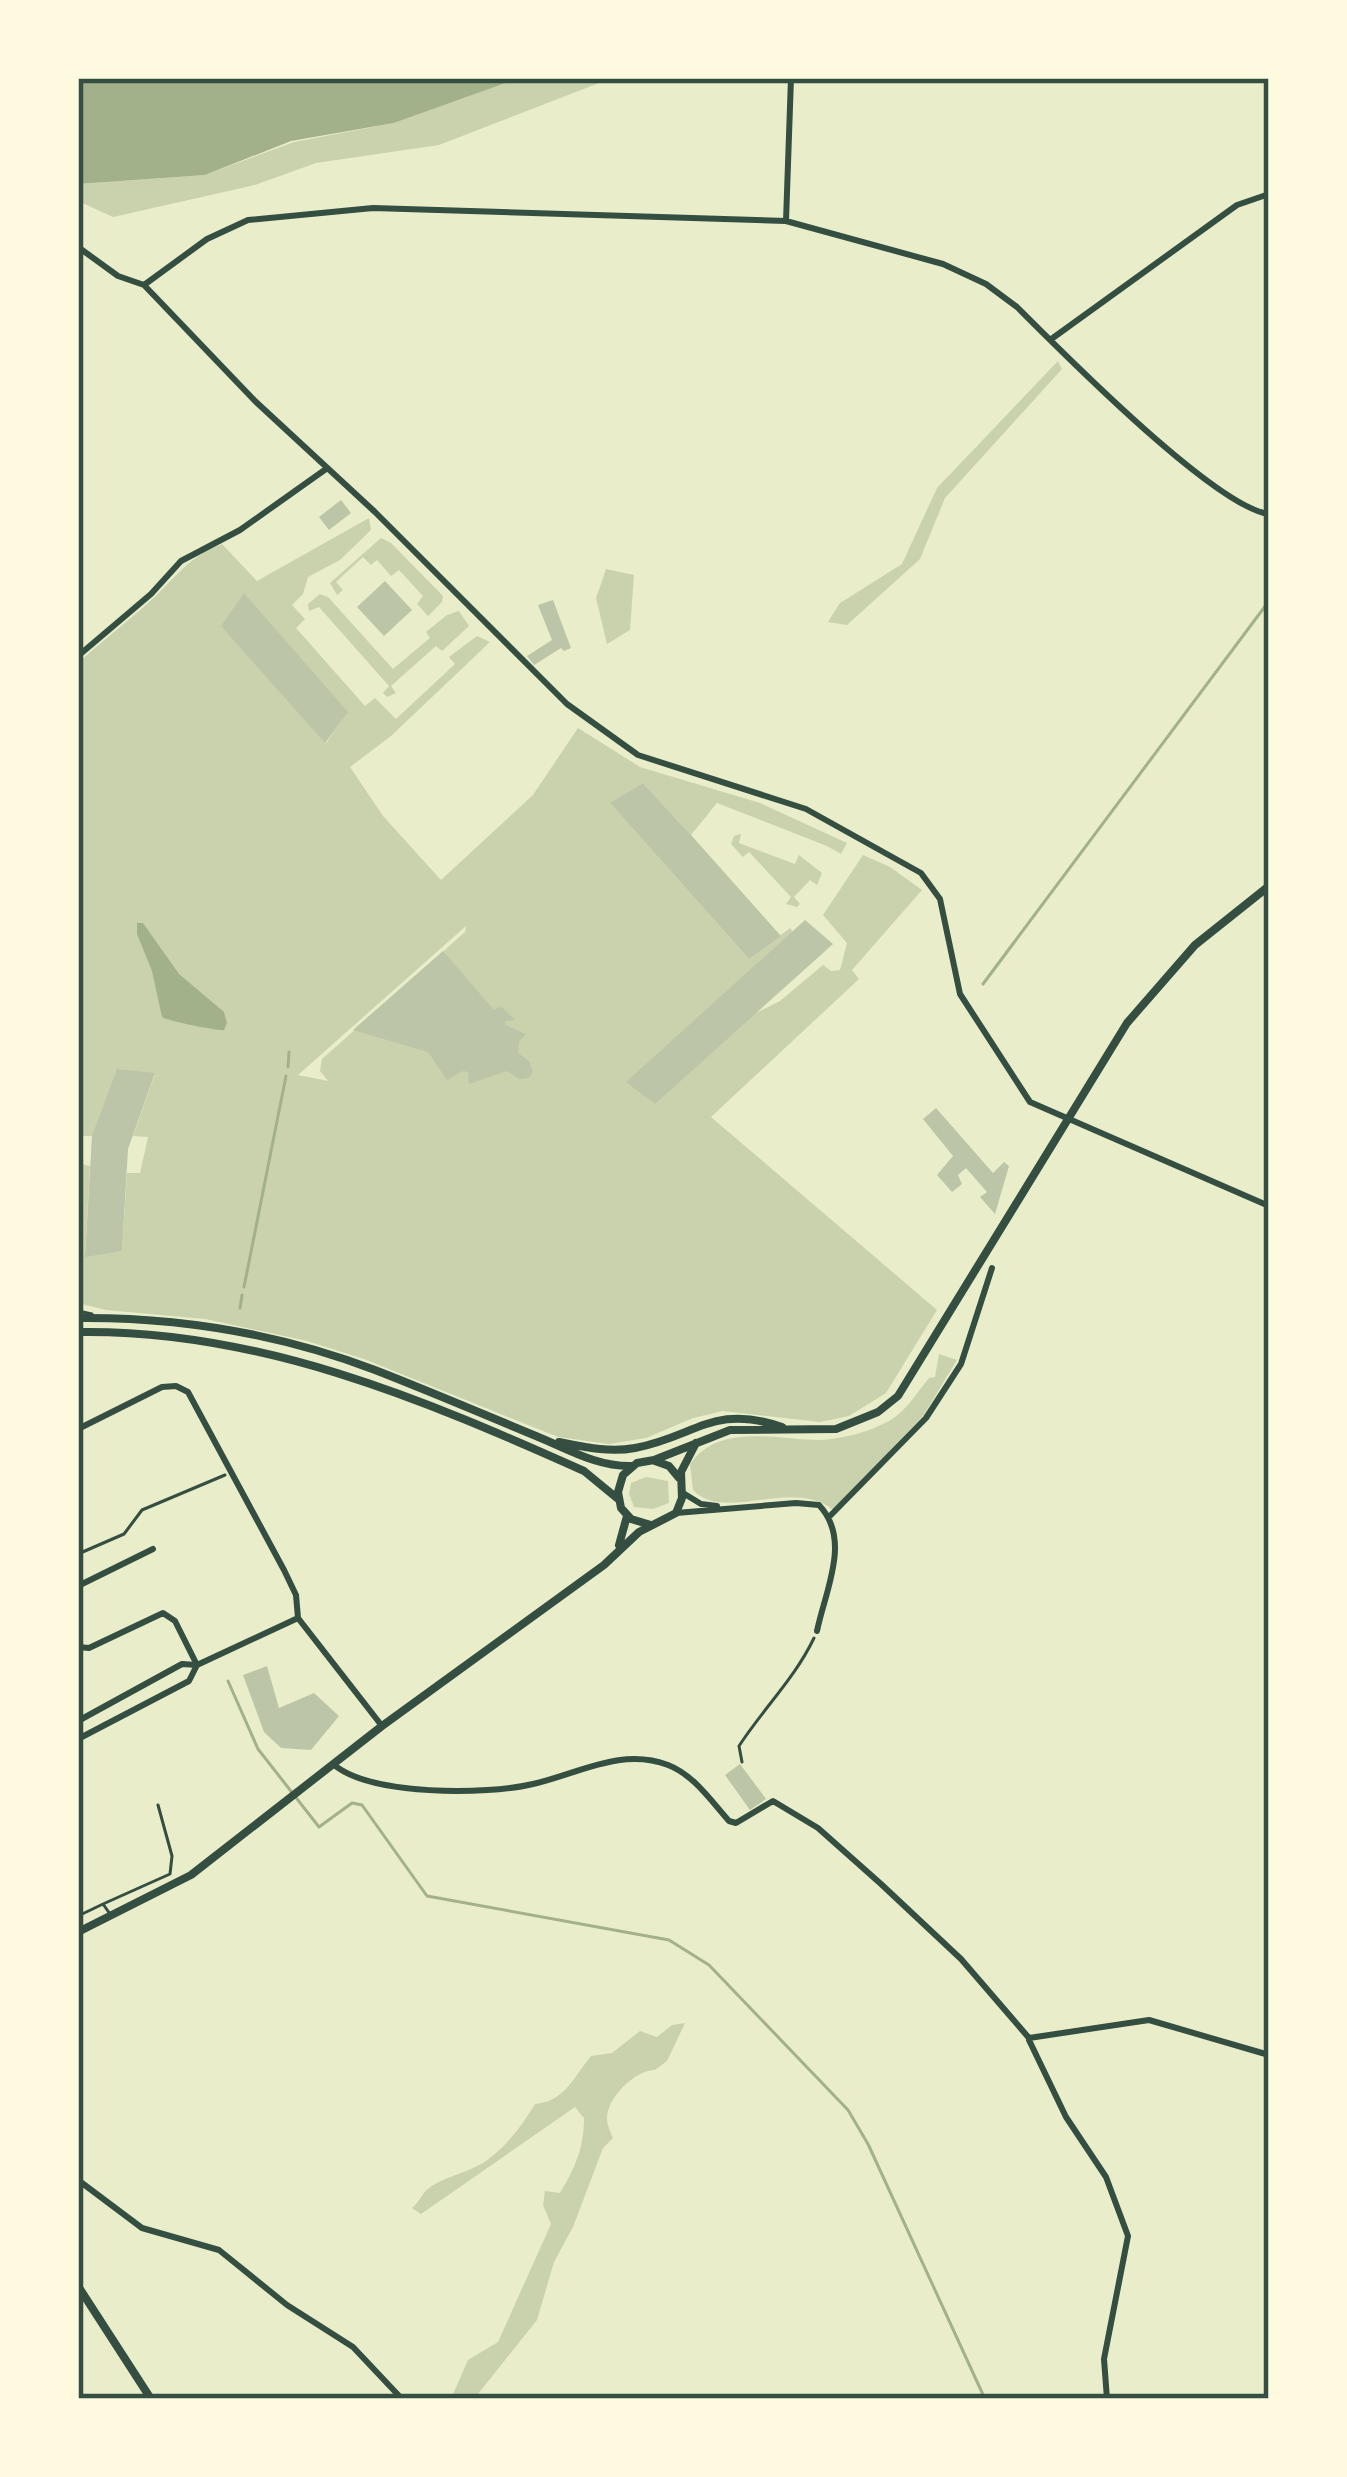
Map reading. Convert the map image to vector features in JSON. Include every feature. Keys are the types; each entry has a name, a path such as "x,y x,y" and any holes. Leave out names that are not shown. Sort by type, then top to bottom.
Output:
{"main road":[{"path":"78,1314 233,1330 318,1351 591,1460 632,1466 730,1430 836,1429 863,1420 898,1396 1127,1023 1160,980 1223,920 1269,886"},
{"path":"78,1332 202,1340 335,1371 584,1471 618,1498 627,1516 651,1526"},
{"path":"548,1441 627,1450 704,1421 728,1418 789,1430"},
{"path":"680,1478 697,1442"},
{"path":"78,1932 191,1875 382,1726 651,1526 676,1514 683,1493 680,1478 669,1466 654,1460"},
{"path":"618,1498 620,1480 632,1466"},
{"path":"616,1552 627,1516"},
{"path":"78,2286 151,2399"}],"street":[{"path":"786,221 791,78"},
{"path":"1050,340 1237,205 1269,194"},
{"path":"144,285 227,228 272,217 373,208 786,221 902,250 986,284 1206,482 1244,506 1269,514"},
{"path":"78,247 118,276 144,285 567,704 649,760 806,808 930,880 945,916 963,1001 1030,1102 1269,1206"},
{"path":"78,656 151,594 181,561 240,530 326,469"},
{"path":"830,1519 926,1418 961,1364 992,1268"},
{"path":"78,1429 146,1393 176,1386 191,1396 296,1595 298,1618 382,1726"},
{"path":"683,1493 701,1504 733,1507"},
{"path":"676,1514 814,1503 830,1519 837,1549 818,1631"},
{"path":"78,1586 153,1549"},
{"path":"78,1647 89,1648 163,1613 175,1621 197,1665"},
{"path":"78,1721 182,1664 197,1665 298,1618"},
{"path":"78,1739 189,1681 197,1665"},
{"path":"333,1764 369,1782 497,1790 530,1785 603,1761 635,1759 684,1773 729,1821 736,1823 772,1801 818,1828 961,1960 1028,2038 1066,2117 1106,2176 1128,2236 1105,2359 1107,2399"},
{"path":"1028,2038 1148,2020 1269,2055"},
{"path":"78,2180 131,2223 219,2250 287,2305 352,2347 402,2399"}],"lane":[{"path":"78,1916 170,1874 172,1856 158,1805"},
{"path":"103,1904 110,1916"}],"path":[{"path":"78,1554 124,1534 142,1510 232,1472"},
{"path":"742,1762 739,1746 768,1700 798,1668 818,1631"}],"shaded area":[{"path":"78,78 520,78 394,123 291,141 205,175 78,184"},
{"path":"520,78 612,78 439,145 316,163 255,185 113,217 78,201 78,184 205,175 294,142 394,123"},
{"path":"1058,361 1062,369 945,498 920,559 847,625 828,622 840,603 902,564 937,488"},
{"path":"369,518 371,530 340,560 308,577 303,594 292,605 305,619 296,628 365,706 375,698 396,719 455,664 449,657 477,636 490,642 391,736 350,767 383,816 441,880 533,795 578,728 640,767 760,803 847,843 841,854 717,803 691,835 643,783 611,804 749,959 790,928 793,932 756,1013 780,1001 823,965 840,970 847,943 823,915 863,855 922,890 852,970 859,979 711,1117 937,1310 886,1393 849,1416 820,1422 723,1411 646,1438 609,1444 558,1437 307,1341 205,1319 78,1303 78,1163 90,1166 85,1256 122,1251 127,1173 140,1173 148,1137 133,1136 155,1074 92,1136 78,1136 78,663 189,563 222,544 257,581","holes":["244,594 347,712 326,743 222,626","466,926 465,932 322,1059 320,1071 328,1081 298,1075"]},
{"path":"381,538 443,596 428,616 417,604 423,596 399,570 391,576 377,560 371,565 363,557 336,582 343,590 337,595 330,583"},
{"path":"606,569 634,575 630,630 607,644 596,598"},
{"path":"320,594 328,597 393,669 430,638 426,632 447,615 459,611 469,626 442,651 436,646 391,686 396,693 387,697 383,693 389,686 319,607 309,611 308,604"},
{"path":"741,834 739,843 795,864 799,855 822,873 817,885 810,880 794,897 800,904 797,907 786,904 791,897 749,852 743,857 731,844"},
{"path":"137,923 143,923 179,974 224,1012 224,1030 162,1017"},
{"path":"939,1354 957,1360 923,1416 833,1510 799,1498 722,1502 693,1490 690,1464 717,1443 750,1436 829,1439 884,1423 935,1377"},
{"path":"646,1477 668,1481 669,1503 653,1509 634,1507 631,1483"},
{"path":"685,2023 667,2061 631,2080 608,2110 613,2138 603,2148 573,2227 554,2262 537,2320 474,2399 451,2399 468,2360 498,2342 551,2224 543,2205 545,2191 560,2193 565,2184 580,2148 584,2118 575,2107 421,2214 412,2208 435,2184 493,2156 535,2104 561,2093 591,2056 612,2053 640,2031 657,2037 672,2025"}],"building":[{"path":"341,500 351,513 329,530 319,517"},
{"path":"385,581 412,610 384,636 357,607"},
{"path":"244,593 348,712 325,743 221,626"},
{"path":"553,600 571,648 561,648 534,665 527,656 552,640 538,605"},
{"path":"643,783 781,936 749,959 610,803"},
{"path":"805,920 833,944 655,1104 626,1082"},
{"path":"443,951 494,1010 501,1006 515,1020 505,1021 506,1025 526,1034 518,1053 529,1061 533,1072 529,1078 519,1079 507,1071 469,1084 468,1072 463,1071 447,1080 428,1052 353,1030"},
{"path":"117,1069 155,1073 128,1149 122,1251 85,1257 92,1136"},
{"path":"936,1108 993,1173 1004,1162 1009,1166 995,1214 980,1197 987,1192 966,1168 958,1175 962,1184 952,1192 937,1175 953,1156 923,1119"},
{"path":"267,1666 279,1708 314,1693 339,1716 311,1750 281,1748 264,1732 243,1675"},
{"path":"740,1764 766,1799 750,1810 725,1775"}],"waterway":[{"path":"983,984 1269,601"},
{"path":"288,1067 289,1052"},
{"path":"244,1287 286,1076"},
{"path":"240,1308 242,1295"},
{"path":"228,1681 258,1749 319,1827 352,1803 362,1805 427,1896 669,1940 709,1965 848,2110 985,2399"}]}
